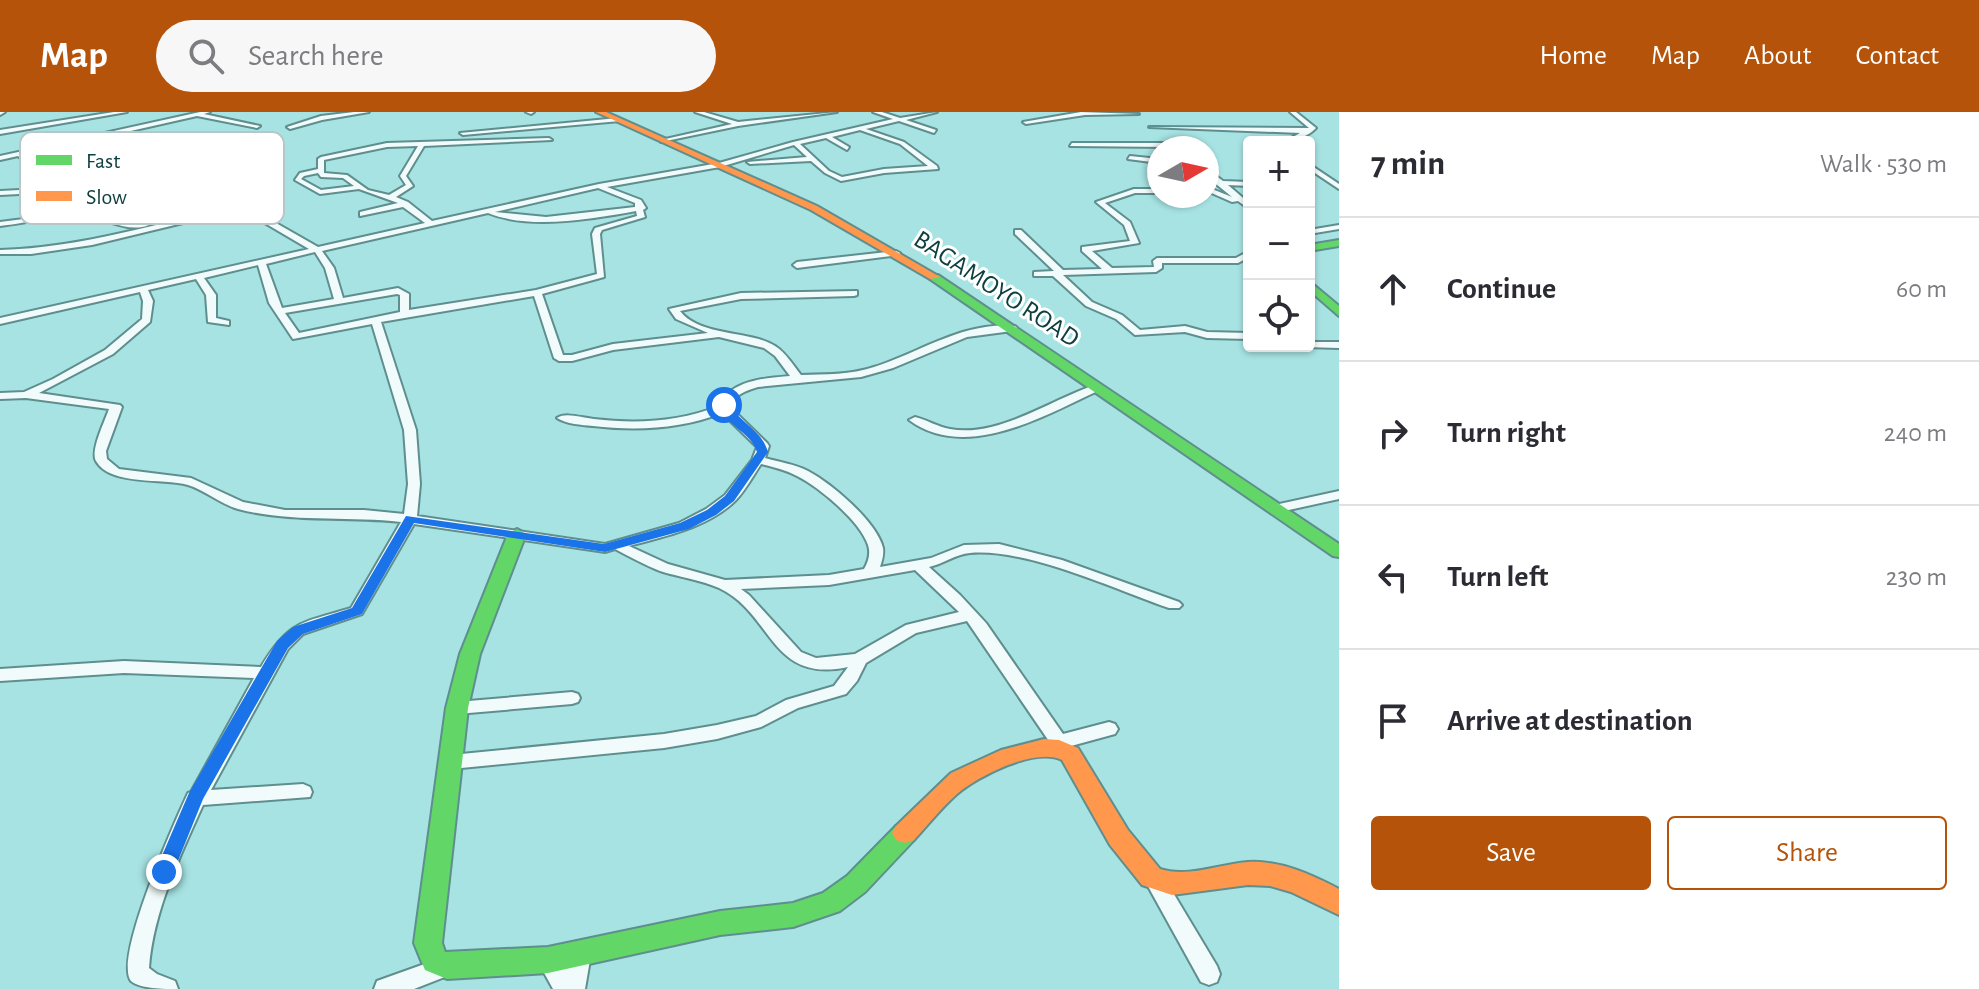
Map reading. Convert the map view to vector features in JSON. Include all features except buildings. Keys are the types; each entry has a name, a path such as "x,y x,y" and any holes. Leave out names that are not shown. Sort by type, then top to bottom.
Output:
{"main road":[{"name":"BAGAMOYO ROAD","path":"604,117 725,164 896,253 1012,328 1339,552"},
{"path":"1315,247 1339,243"},
{"path":"1315,289 1336,307"},
{"path":"517,534 470,654 457,708 428,943 435,961 447,966 548,960 720,923 793,915 831,903 856,884 951,785 1014,754 1061,745 1070,754 1137,863 1156,882 1246,873 1282,875 1300,881 1339,903"}],"street":[{"path":"0,132 124,112"},
{"path":"114,132 207,112"},
{"path":"290,127 321,118 366,112"},
{"path":"698,112 738,124"},
{"path":"663,141 738,124 834,112"},
{"path":"876,112 934,131"},
{"path":"725,164 795,143 934,112"},
{"path":"1293,112 1313,128 1300,136"},
{"path":"1026,122 1085,113 1131,113 1164,136"},
{"path":"1131,113 1157,136"},
{"path":"198,114 257,126"},
{"path":"463,133 604,117"},
{"path":"136,127 146,132"},
{"path":"1152,127 1310,131"},
{"path":"795,143 841,179 884,171 938,169 902,143 863,129"},
{"path":"1255,129 1265,136"},
{"path":"828,137 847,148"},
{"path":"431,224 405,204 359,187 344,175 322,175 321,159 375,146 549,140"},
{"path":"391,197 410,186 402,177 422,144"},
{"path":"1072,145 1147,147"},
{"path":"0,158 19,154"},
{"path":"1130,158 1147,160"},
{"path":"0,321 599,186 725,164 813,159"},
{"path":"1315,170 1339,187"},
{"path":"320,171 302,174 297,179 320,192 359,187"},
{"path":"1221,184 1243,184"},
{"path":"1221,184 1243,202"},
{"path":"599,186 634,199 642,208"},
{"path":"1111,272 1085,249 1135,243 1127,224 1100,202 1134,191 1147,191"},
{"path":"0,193 20,192"},
{"path":"1219,194 1243,204"},
{"path":"363,214 405,204"},
{"path":"487,212 512,217 571,218 642,208"},
{"path":"261,262 279,311 296,337 405,314 537,293 601,275 597,231 602,226 640,219 642,208"},
{"path":"0,224 20,221"},
{"path":"121,224 158,225"},
{"path":"0,252 109,241 163,224"},
{"path":"272,224 317,250 331,265 339,301"},
{"path":"1315,224 1339,227"},
{"path":"1315,231 1339,227"},
{"path":"1018,232 1089,304 1119,317 1138,333 1185,329 1207,335 1243,336"},
{"path":"797,265 896,253"},
{"path":"1037,274 1156,269 1159,268 1157,261 1238,260 1243,257"},
{"path":"198,276 211,295 211,320 226,323"},
{"path":"26,395 97,360 143,325 148,308 143,289"},
{"path":"279,311 401,291 405,314"},
{"path":"537,293 559,358 572,358 613,347 719,334"},
{"path":"799,380 773,349 719,334 679,317 674,309 727,297 854,293"},
{"path":"167,989 149,982 138,973 138,956 164,872 195,798 290,636 298,630 349,616 364,604 410,519 414,484 410,430 376,320"},
{"path":"724,408 730,392 745,385 869,373 957,337 1012,328"},
{"path":"1315,345 1339,345"},
{"path":"915,420 950,433 990,428 1029,418 1098,387"},
{"path":"0,396 26,395 116,407 100,451 101,460 115,472 174,478 213,490 239,505 285,514 364,514 410,519 605,548 684,526 730,498 758,460 763,446 724,408"},
{"path":"563,418 598,425 634,425 693,418 724,408"},
{"path":"758,460 803,473 863,526 875,544 877,558 869,574"},
{"path":"1275,509 1339,495"},
{"path":"619,546 663,567 725,585 744,598 780,640 803,661 825,665 860,659 887,646 911,629 970,615"},
{"path":"725,585 829,580 950,558 964,549 1005,549 1057,563 1174,605"},
{"path":"918,565 970,615 1000,651 1061,745 1109,729"},
{"path":"451,762 664,741 761,721 792,704 840,690 860,659"},
{"path":"0,675 124,667 266,673"},
{"path":"457,708 572,698"},
{"path":"195,798 303,792"},
{"path":"1156,882 1209,974"},
{"path":"574,989 580,954"},
{"path":"548,960 566,989"},
{"path":"385,989 447,966"}],"traffic: fast":[{"path":"1315,247 1339,243"},
{"path":"934,277 1339,552"},
{"path":"1315,290 1339,312"},
{"path":"517,534 470,654 457,708 428,943 435,961 447,966 548,960 720,923 793,915 831,903 856,884 905,833"}],"traffic: slow":[{"path":"600,112 814,208 934,277"},
{"path":"905,833 949,787 974,771 1027,751 1059,749 1070,754 1130,853 1151,877 1160,882 1187,883 1248,873 1270,874 1300,884 1339,903"}],"route":[{"path":"164,872 195,798 282,645 298,630 357,611 364,604 410,519 605,548 684,526 730,498 762,452 763,446 759,441 729,416 724,405"}]}
